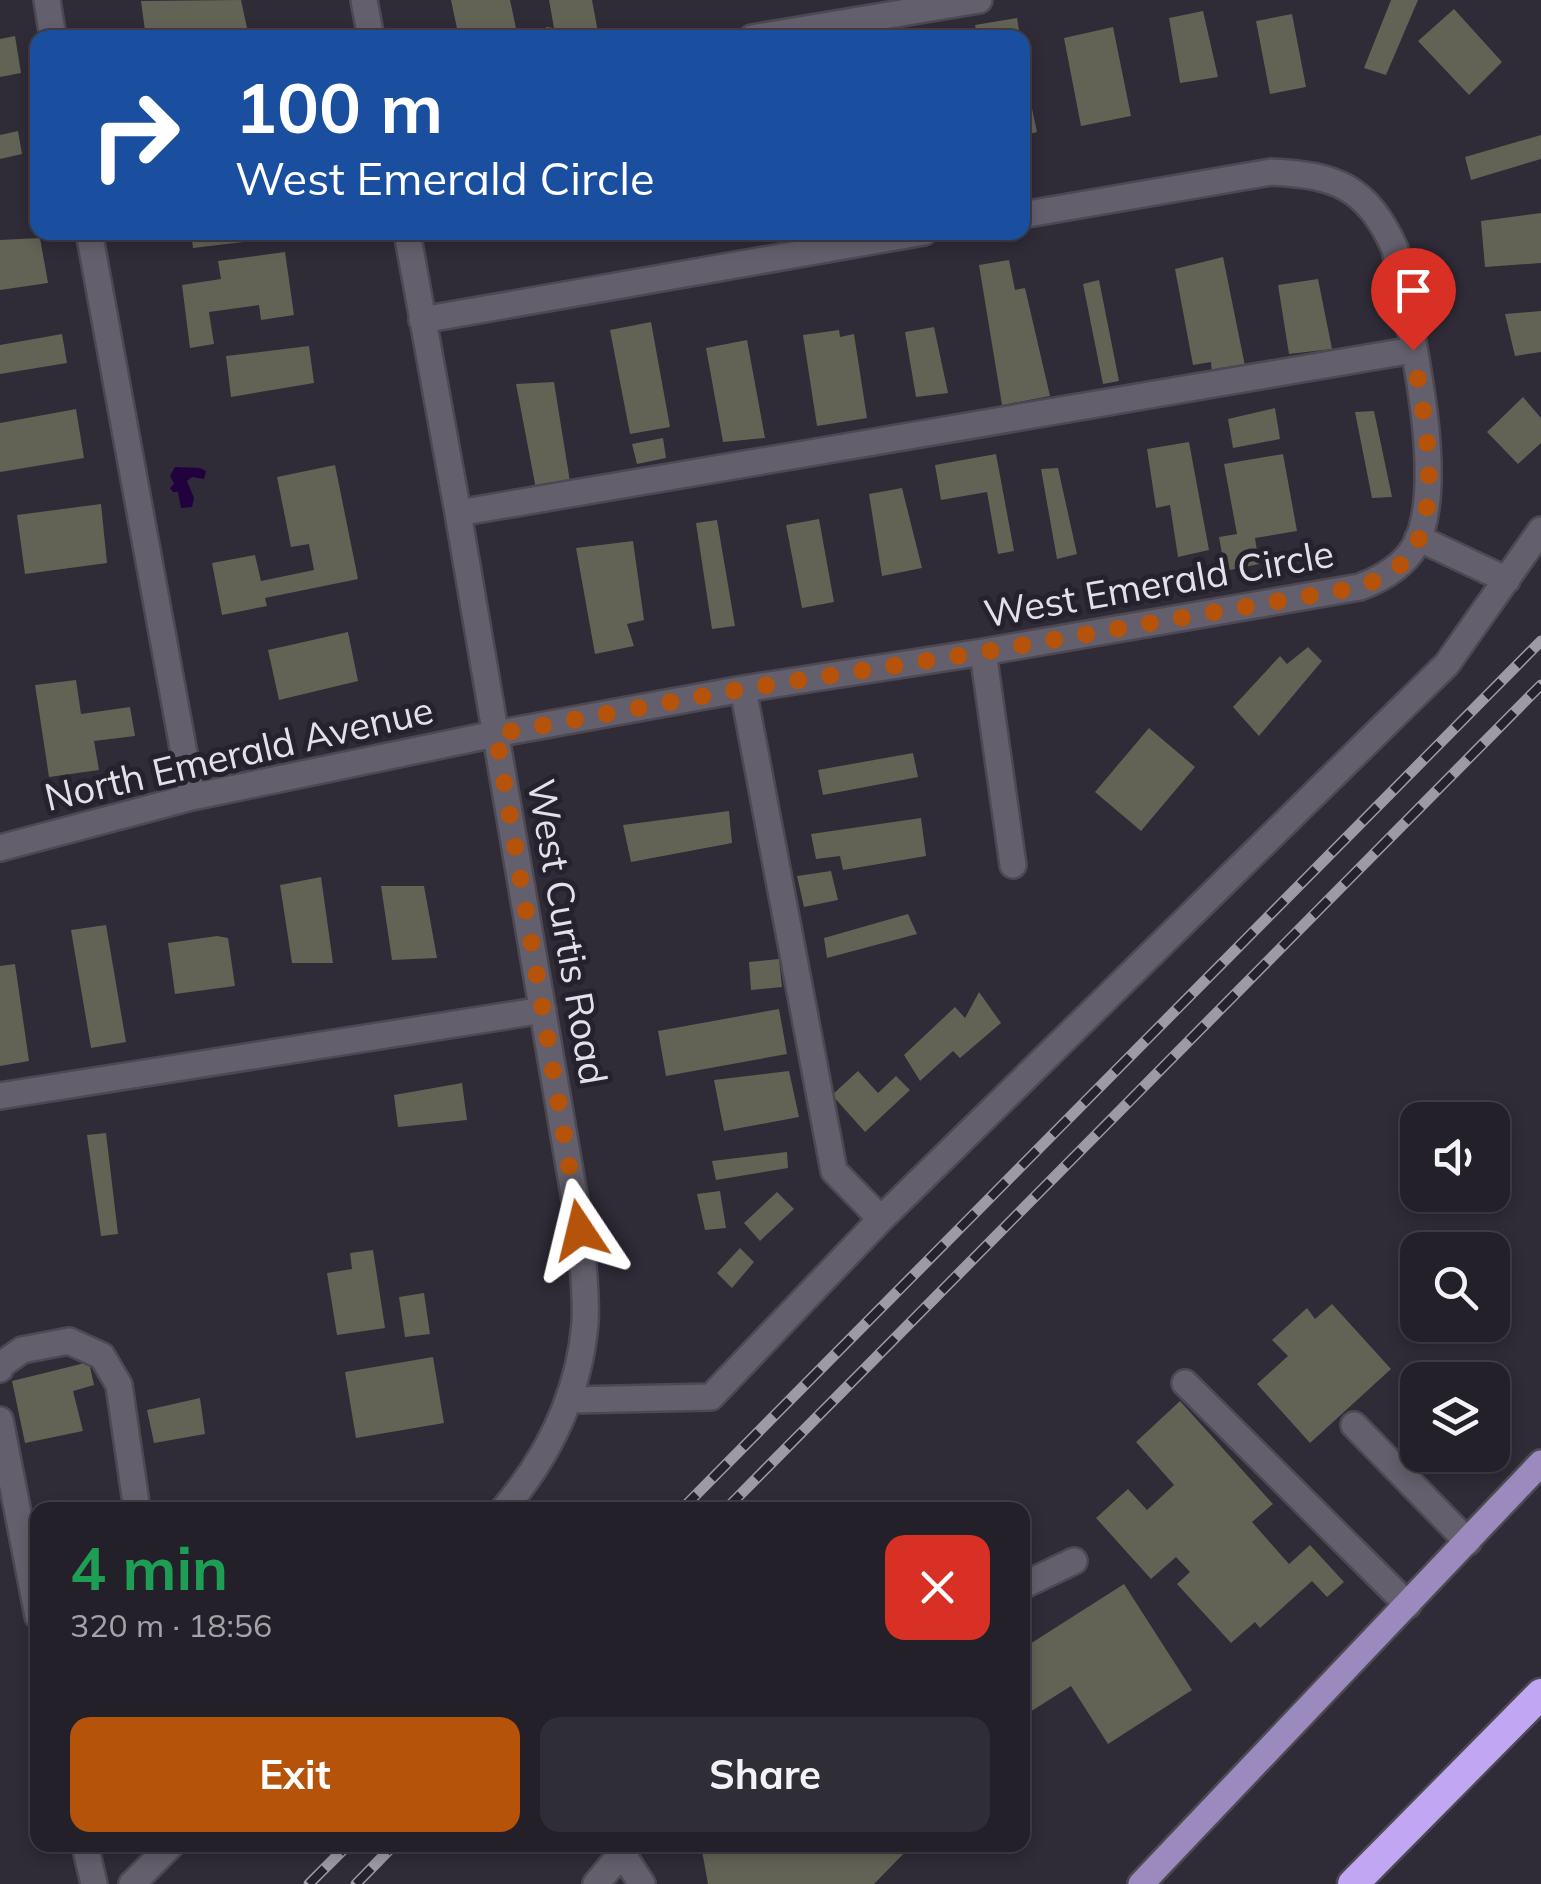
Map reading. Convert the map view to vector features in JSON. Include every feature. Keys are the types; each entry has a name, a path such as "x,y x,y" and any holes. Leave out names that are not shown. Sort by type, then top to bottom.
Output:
{"highway":[{"path":"1353,1884 1541,1694"}],"main road":[{"path":"1141,1884 1541,1463"}],"street":[{"path":"46,0 52,30"},
{"path":"364,0 370,30"},
{"path":"800,30 980,0"},
{"name":"West Emerald Circle","path":"496,734 742,689 1360,587 1384,577 1406,558 1418,538 1428,497 1429,450 1395,249 1384,224 1363,198 1313,174 1271,172 1030,215"},
{"path":"90,240 192,797"},
{"name":"West Curtis Road","path":"407,240 580,1230 585,1322 571,1400 526,1483 510,1502"},
{"path":"422,320 878,240"},
{"path":"458,513 1413,350"},
{"path":"571,1400 711,1396 881,1219 1447,664 1541,530"},
{"path":"1418,538 1507,580"},
{"path":"983,652 1013,865"},
{"path":"742,689 834,1170 881,1219"},
{"name":"North Emerald Avenue","path":"0,848 192,797 496,734"},
{"path":"0,1096 543,1010"},
{"path":"0,1370 1,1364 22,1350 69,1341 102,1356 119,1385 136,1502"},
{"path":"1185,1383 1408,1604"},
{"path":"0,1420 30,1575"},
{"path":"1354,1425 1468,1542"},
{"path":"1030,1582 1074,1560"},
{"path":"87,1852 94,1884"},
{"path":"132,1884 164,1852"},
{"path":"596,1884 622,1853 642,1884"}],"shaded area":[{"path":"175,467 206,471 204,479 192,477 187,481 194,498 192,507 181,508 178,492 170,488"}],"building":[{"path":"241,0 247,28 145,30 141,1"},
{"path":"451,0 510,0 516,30 457,30"},
{"path":"549,0 592,0 598,30 547,30 546,27 554,28"},
{"path":"1391,0 1418,0 1386,75 1364,68"},
{"path":"1454,9 1502,62 1469,95 1418,41"},
{"path":"1203,11 1218,77 1180,83 1169,18"},
{"path":"1292,14 1306,87 1270,94 1256,21"},
{"path":"1017,18 1019,30 976,30 975,25"},
{"path":"1113,27 1131,116 1081,126 1064,38"},
{"path":"15,36 21,73 0,77 0,39"},
{"path":"1030,99 1037,132 1030,134"},
{"path":"18,131 22,154 0,159 0,135"},
{"path":"1541,135 1541,159 1471,180 1465,157"},
{"path":"1541,213 1541,263 1485,267 1481,221"},
{"path":"0,240 40,240 48,283 0,290"},
{"path":"192,240 259,240 193,248"},
{"path":"285,252 294,315 261,320 259,305 209,312 214,344 190,348 182,285 221,279 218,261"},
{"path":"1223,257 1245,366 1212,374 1211,362 1193,365 1175,269"},
{"path":"1009,260 1015,290 1025,288 1050,396 1002,405 979,265"},
{"path":"1318,279 1332,349 1289,354 1278,285"},
{"path":"1099,280 1119,381 1103,384 1083,284"},
{"path":"1541,311 1541,352 1515,356 1505,314"},
{"path":"651,322 670,427 630,434 610,330"},
{"path":"934,327 948,393 916,397 905,332"},
{"path":"839,330 840,337 854,334 867,418 817,426 803,335"},
{"path":"62,334 67,363 0,374 0,345"},
{"path":"747,340 765,438 723,442 706,348"},
{"path":"309,346 314,383 231,397 226,356"},
{"path":"554,382 570,482 536,489 516,384"},
{"path":"1523,397 1541,418 1541,443 1518,464 1487,432"},
{"path":"1275,408 1280,439 1233,448 1228,419"},
{"path":"76,409 84,458 0,472 0,423"},
{"path":"1374,411 1392,497 1372,498 1355,412"},
{"path":"663,438 666,458 637,464 632,444"},
{"path":"1189,442 1209,550 1178,557 1170,505 1156,508 1147,449"},
{"path":"996,454 1014,551 998,554 987,492 941,500 935,465"},
{"path":"1283,454 1297,531 1255,538 1259,564 1225,571 1219,537 1237,534 1224,464"},
{"path":"335,465 358,579 265,598 267,606 222,615 212,563 255,555 261,581 314,570 309,544 291,547 277,477"},
{"path":"1058,468 1077,554 1057,559 1041,469"},
{"path":"902,488 922,568 882,576 869,494"},
{"path":"101,504 107,563 25,574 17,515"},
{"path":"819,519 834,602 802,608 786,525"},
{"path":"717,520 735,626 712,629 696,523"},
{"path":"633,541 644,620 627,624 634,646 595,654 576,548"},
{"path":"348,632 358,681 279,700 268,650"},
{"path":"1308,647 1322,661 1259,736 1233,707 1280,656 1287,664"},
{"path":"76,680 81,714 130,707 135,736 94,741 99,770 49,777 35,685"},
{"path":"1149,728 1195,767 1141,831 1095,792"},
{"path":"913,753 918,777 823,795 818,770"},
{"path":"729,811 732,843 631,862 623,825"},
{"path":"921,818 926,856 843,870 840,856 816,859 811,834"},
{"path":"831,871 838,900 804,907 797,876"},
{"path":"321,877 333,963 292,963 280,885"},
{"path":"381,886 424,886 437,958 392,960"},
{"path":"908,914 917,934 827,958 824,938"},
{"path":"106,925 126,1042 91,1048 71,930"},
{"path":"228,938 235,986 175,994 168,943"},
{"path":"779,959 782,987 751,990 749,962"},
{"path":"15,964 29,1061 0,1066 0,966"},
{"path":"979,992 1001,1023 960,1058 953,1051 920,1081 904,1055 955,1007 965,1018"},
{"path":"779,1009 787,1054 666,1076 658,1031"},
{"path":"789,1071 799,1117 724,1131 714,1080"},
{"path":"858,1071 878,1093 896,1076 910,1090 865,1132 832,1095"},
{"path":"462,1083 467,1120 398,1127 394,1095"},
{"path":"106,1133 118,1234 101,1236 87,1135"},
{"path":"787,1152 788,1168 716,1180 712,1161"},
{"path":"720,1191 726,1228 705,1230 697,1194"},
{"path":"777,1192 794,1209 760,1241 744,1223"},
{"path":"740,1248 754,1262 732,1288 717,1273"},
{"path":"373,1250 385,1328 337,1335 327,1273 352,1269 350,1253"},
{"path":"424,1293 430,1334 405,1337 399,1297"},
{"path":"1332,1304 1391,1369 1310,1443 1257,1384 1288,1356 1272,1340 1307,1308 1315,1319"},
{"path":"433,1357 444,1423 356,1438 345,1372"},
{"path":"89,1362 94,1385 73,1391 83,1431 25,1443 12,1381"},
{"path":"200,1398 205,1434 154,1443 147,1410"},
{"path":"1180,1401 1273,1504 1252,1522 1289,1564 1310,1545 1344,1582 1327,1597 1312,1581 1260,1628 1255,1622 1231,1643 1177,1584 1190,1572 1176,1557 1151,1579 1096,1518 1128,1489 1147,1510 1174,1485 1136,1442"},
{"path":"1124,1584 1192,1690 1108,1744 1071,1686 1030,1712 1030,1644"},
{"path":"702,1852 905,1852 874,1884 708,1884"}],"railway":[{"path":"689,1502 1541,641"},
{"path":"733,1502 1541,685"},
{"path":"309,1884 341,1852"},
{"path":"356,1884 387,1852"}],"route":[{"path":"580,1230 496,734 742,689 1360,587 1384,577 1416,544 1428,497 1429,450 1413,350"}]}
